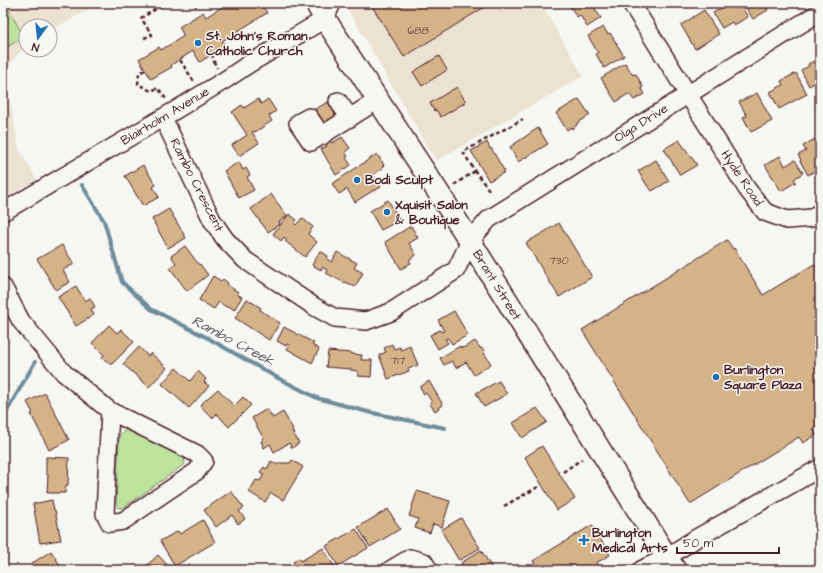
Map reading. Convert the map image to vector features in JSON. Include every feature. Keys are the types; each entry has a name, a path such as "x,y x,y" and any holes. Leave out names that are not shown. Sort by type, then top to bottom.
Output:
{"main road":[{"name":"Brant Street","path":"324,8 378,100 470,242 671,564"}],"street":[{"name":"Hyde Road","path":"631,3 747,189 765,212 787,220 812,218 820,212"},
{"name":"Blairholm Avenue","path":"3,212 169,115 248,64 324,8"},
{"name":"Olga Drive","path":"470,242 489,219 820,12"},
{"path":"322,136 378,100"},
{"path":"338,101 350,118"},
{"name":"Rambo Crescent","path":"169,115 212,220 225,239 245,260 315,307 336,318 366,321 391,312 456,270 470,242"},
{"path":"3,287 21,321 64,373 110,411 197,454 204,461 197,471 123,521 110,523 105,514 110,411"},
{"path":"641,570 671,564 695,538 820,468"},
{"path":"390,570 410,558 424,562 429,570"}],"path":[{"path":"144,38 152,35 141,18 166,3"},
{"path":"194,3 196,6 201,3"},
{"path":"180,60 202,94"},
{"path":"145,70 139,74 138,84 151,91 158,88 169,115"},
{"path":"489,190 475,172 463,152 523,119"},
{"path":"438,194 475,172"},
{"path":"563,472 582,459"},
{"path":"504,506 538,487"}],"shaded area":[{"path":"3,3 95,3 93,7 58,27 58,18 18,18 18,54 7,70 6,81 19,149 36,180 3,199"},
{"path":"344,3 541,3 583,76 436,161"}],"green space":[{"path":"3,3 5,3 18,26 18,41 7,47 3,41"},
{"path":"127,429 184,457 185,464 123,508 119,508 116,504 119,441 120,434"}],"building":[{"name":"St. John's Roman Catholic Church","path":"228,3 261,3 267,13 222,41 225,46 200,62 193,51 171,65 172,67 151,79 139,59 159,47 161,50 184,36 179,27 203,12 206,17"},
{"path":"370,3 491,3 404,57"},
{"path":"568,3 591,3 601,18 587,27 580,15 577,17"},
{"path":"729,3 731,6 739,3 748,17 734,25 732,22 722,28 713,13"},
{"path":"743,3 764,3 768,10 753,19"},
{"path":"704,10 719,34 695,49 681,25"},
{"path":"603,27 608,34 610,33 624,56 604,68 596,54 598,53 588,36"},
{"path":"439,56 447,70 422,86 413,72"},
{"path":"820,58 820,80 809,86 801,70 809,66 808,64"},
{"path":"625,63 633,75 636,74 645,94 634,100 628,94 616,102 601,78"},
{"path":"796,73 807,94 779,109 770,92 783,85 781,81"},
{"path":"457,87 466,102 441,117 436,110 434,111 430,103"},
{"path":"757,93 772,121 751,132 743,117 747,116 739,102"},
{"path":"258,99 261,104 268,99 276,111 269,116 272,121 255,132 252,132 259,143 239,156 232,145 247,135 232,112 242,105 244,108"},
{"path":"579,99 590,115 576,124 577,125 572,129 571,127 567,130 556,113"},
{"path":"328,102 337,120 323,129 312,111"},
{"path":"538,128 548,144 518,162 510,147"},
{"path":"342,137 350,148 345,152 348,156 346,158 351,165 336,175 321,149 327,146 325,142 329,139 332,143"},
{"path":"818,137 820,141 820,173 818,169 808,175 798,155 806,151 803,146"},
{"path":"679,140 697,165 680,175 664,149"},
{"path":"487,142 505,172 489,181 471,151"},
{"path":"377,154 384,165 382,167 383,168 373,175 381,187 355,202 347,189 339,194 332,184"},
{"path":"780,156 785,166 795,160 803,173 794,179 796,182 781,191 765,165"},
{"path":"656,160 669,181 652,191 638,171"},
{"path":"239,162 243,170 246,168 250,175 247,177 254,190 239,198 224,171"},
{"path":"143,165 156,185 153,187 159,197 143,206 125,176"},
{"path":"271,194 287,216 279,222 280,224 268,232 251,209"},
{"path":"388,200 400,220 381,230 370,211"},
{"path":"169,209 186,238 168,248 152,219"},
{"path":"289,214 297,220 294,223 296,225 302,218 313,227 308,234 317,242 305,257 285,241 287,239 284,237 281,241 273,234"},
{"path":"559,223 592,277 559,297 526,243"},
{"path":"411,226 418,238 409,243 416,255 409,260 411,263 401,269 385,242"},
{"name":"Burlington Square Plaza","path":"727,240 733,249 734,248 763,295 814,264 820,273 820,424 813,429 816,435 803,443 799,437 690,504 582,330"},
{"path":"62,245 74,264 63,270 70,282 56,290 37,259"},
{"path":"185,246 208,275 187,291 170,268 176,263 171,256"},
{"path":"320,251 328,256 327,259 332,262 337,252 357,263 354,268 363,273 355,287 326,273 327,270 322,267 321,270 312,265"},
{"path":"213,276 221,281 223,279 228,283 227,285 238,292 237,294 242,297 234,310 219,302 214,309 199,300"},
{"path":"76,286 85,301 90,298 95,307 91,309 94,315 76,326 58,297"},
{"path":"247,299 261,308 260,310 280,323 269,340 235,318"},
{"path":"454,311 468,335 452,344 448,338 445,339 448,343 438,349 430,335 440,330 442,332 444,331 438,320"},
{"path":"109,325 117,333 121,329 134,342 111,365 102,357 104,355 92,343"},
{"path":"284,327 314,343 312,345 319,349 312,363 287,349 289,345 287,344 286,346 277,341"},
{"path":"475,341 481,349 482,348 484,350 483,351 491,364 474,375 466,362 456,368 452,361 444,365 440,358 460,346 461,348 465,347"},
{"path":"392,344 394,349 400,347 401,350 410,346 418,365 408,369 409,371 388,379 379,355 386,352 384,348"},
{"path":"139,347 148,356 151,353 167,368 149,387 123,364"},
{"path":"328,351 362,355 361,360 372,360 371,377 358,376 358,371 351,369 326,367"},
{"path":"176,368 190,381 198,371 206,379 204,382 209,386 189,408 162,384"},
{"path":"429,381 443,405 435,411 430,404 432,402 426,393 424,394 420,387"},
{"path":"499,381 507,394 484,407 476,393"},
{"path":"218,389 234,406 243,397 251,405 229,427 217,414 212,418 200,405"},
{"path":"45,393 69,440 49,450 31,414 33,413 27,402"},
{"path":"537,408 547,422 522,438 513,423"},
{"path":"267,409 273,418 283,412 299,443 292,448 289,443 274,452 270,444 264,448 261,441 264,439 252,418"},
{"path":"542,446 575,499 557,510 525,457"},
{"path":"46,457 69,458 68,485 66,485 65,493 47,493 48,474 46,474"},
{"path":"292,460 303,467 283,500 271,493 265,502 249,492 256,480 260,481 264,474 260,472 264,467 267,469 271,461 278,465 280,463 290,463"},
{"path":"231,491 244,508 239,511 245,519 238,524 232,515 216,527 204,510"},
{"path":"417,491 450,501 442,527 433,524 430,533 415,528 418,519 409,516"},
{"path":"52,500 61,540 40,543 33,504"},
{"path":"388,509 400,529 370,547 358,527"},
{"path":"461,518 480,548 460,560 441,530"},
{"path":"203,520 215,542 175,566 160,541 178,531 180,534"},
{"name":"Burlington Medical Arts","path":"592,525 610,555 596,563 599,568 595,570 538,570 533,561"},
{"path":"356,529 368,548 338,566 326,546"},
{"path":"323,548 335,568 332,570 296,570 293,562 299,558 301,561"},
{"path":"481,550 493,570 466,570 461,563"},
{"path":"51,551 63,570 35,570 31,564"},
{"path":"158,555 171,569 170,570 142,570"}],"waterway":[{"name":"Rambo Creek","path":"82,185 104,221 122,282 151,309 206,337 276,377 317,398 368,412 445,428"},
{"name":"Rambo Creek","path":"3,418 35,362"},
{"name":"Rambo Creek","path":"3,508 5,555 3,561"}],"place":[{"name":"St. John's Roman Catholic Church","path":"198,43"},
{"name":"Bodi Sculpt","path":"357,180"},
{"name":"Xquisit Salon & Boutique","path":"387,212"},
{"name":"Burlington Square Plaza","path":"716,377"},
{"name":"Burlington Medical Arts","path":"584,540"}]}
